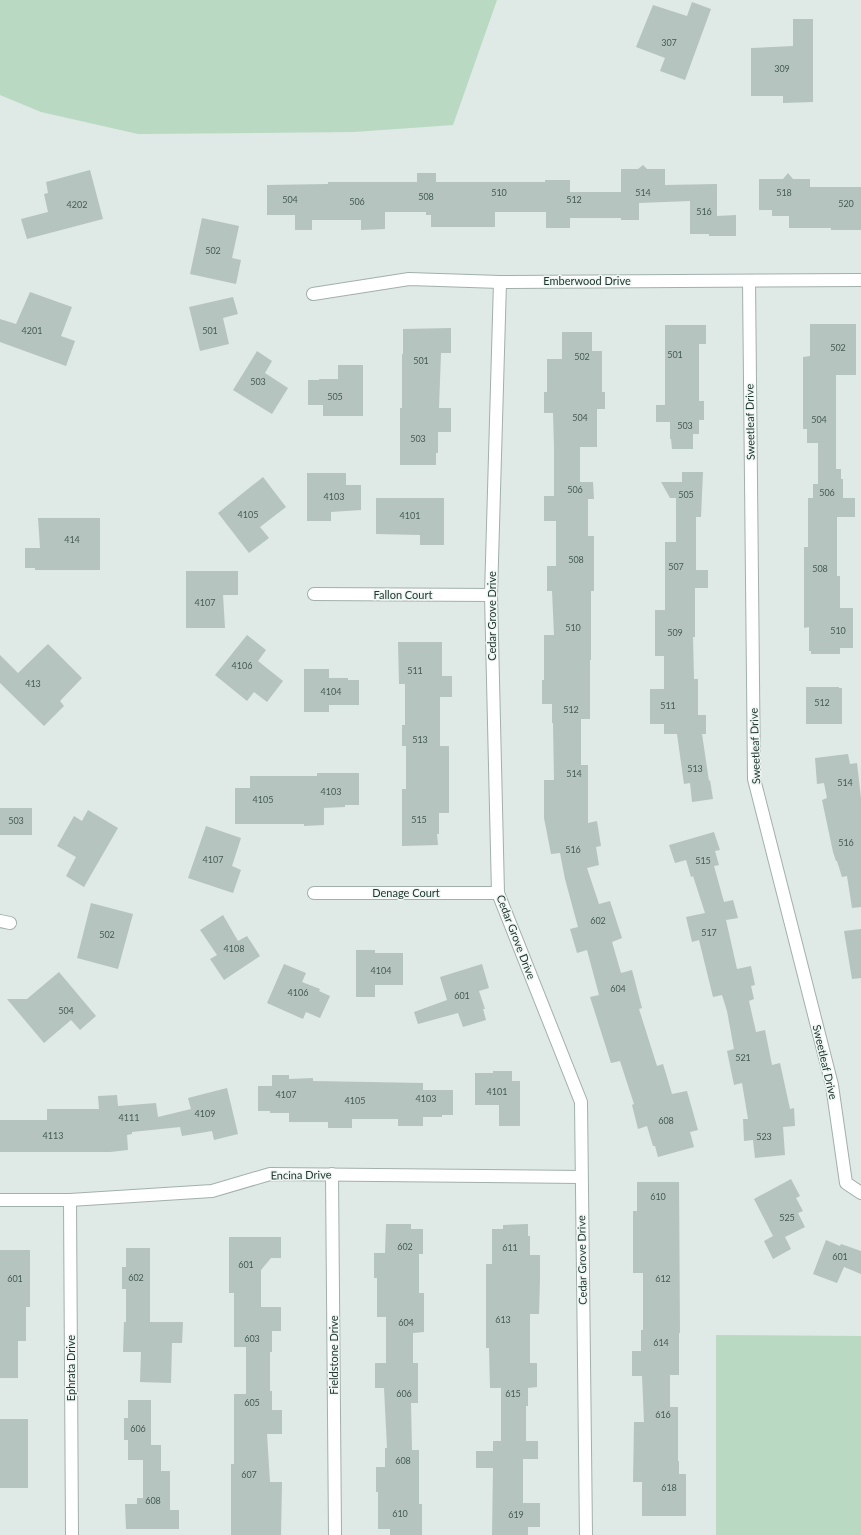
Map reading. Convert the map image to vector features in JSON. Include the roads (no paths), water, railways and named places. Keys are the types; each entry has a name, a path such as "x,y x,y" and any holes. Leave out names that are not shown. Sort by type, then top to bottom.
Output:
{"street":[{"name":"Emberwood Drive","path":"314,294 409,278 500,282 861,280"},
{"name":"Sweetleaf Drive","path":"749,281 754,779 832,1085 846,1183 861,1193"},
{"name":"Cedar Grove Drive","path":"500,282 491,595 498,893 581,1102 586,1535"},
{"name":"Fallon Court","path":"314,594 491,595"},
{"name":"Denage Court","path":"314,893 498,893"},
{"name":"Encina Drive","path":"0,1200 70,1200 212,1191 270,1174 581,1177"},
{"name":"Fieldstone Drive","path":"332,1174 335,1535"},
{"name":"Ephrata Drive","path":"70,1200 72,1535"}]}
